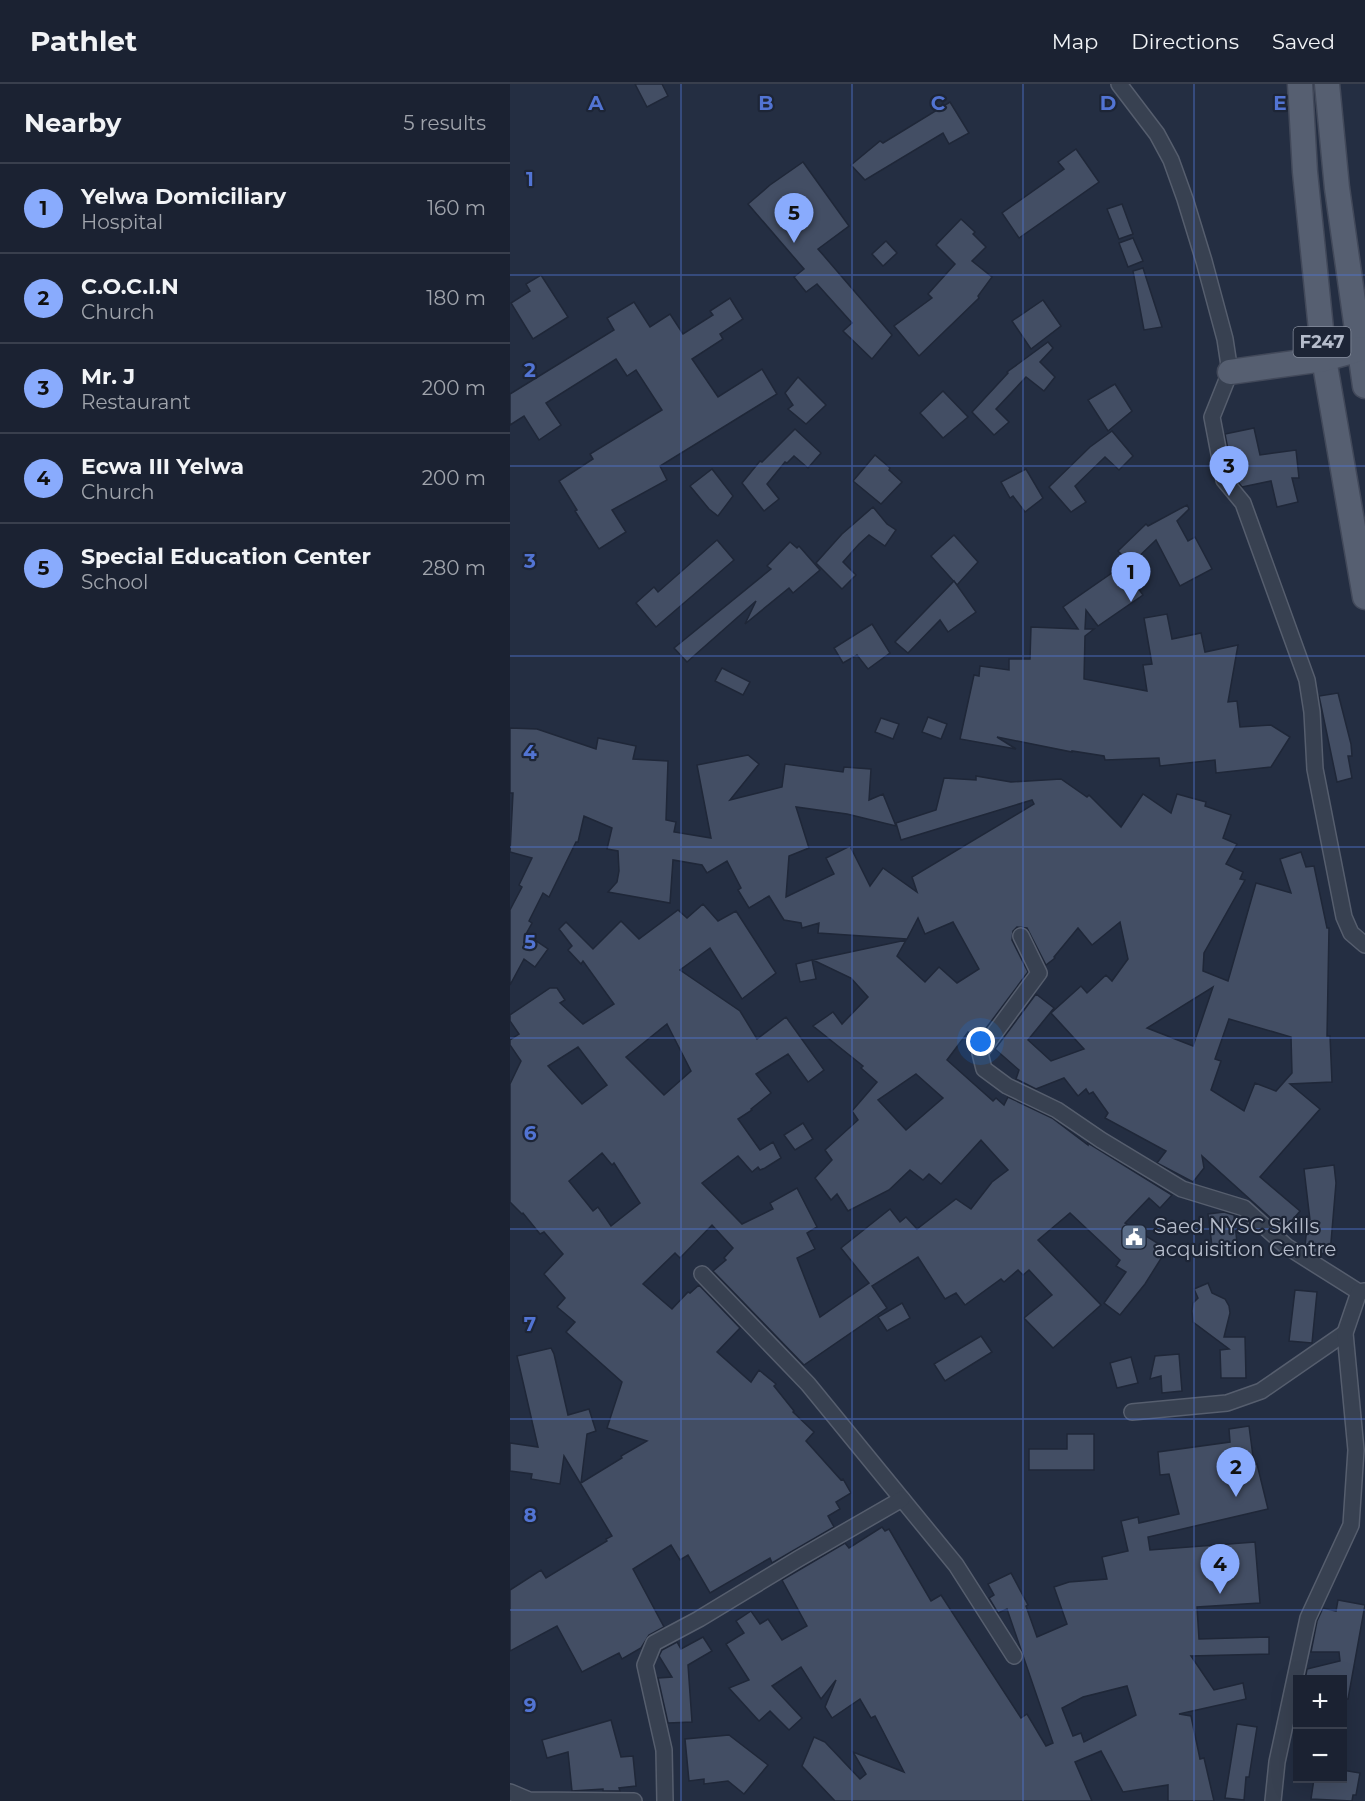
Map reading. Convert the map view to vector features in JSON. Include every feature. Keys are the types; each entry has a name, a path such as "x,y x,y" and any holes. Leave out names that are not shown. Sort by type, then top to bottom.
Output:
{"main road":[{"name":"F247","path":"1300,84 1305,172 1324,359 1365,597"},
{"name":"F247","path":"1327,84 1337,188 1365,386"},
{"path":"1230,372 1324,359 1360,349"}],"street":[{"path":"1119,84 1157,134 1171,160 1204,261 1225,339 1230,372 1212,417 1224,480 1243,503 1306,680 1312,712 1314,769 1344,917 1351,933 1365,945"},
{"path":"1021,936 1039,973 980,1053 984,1069 1007,1086 1058,1110 1101,1140 1182,1189 1244,1208 1286,1246 1362,1292 1346,1333 1356,1450 1351,1525 1308,1618 1277,1762 1273,1801"},
{"path":"702,1274 808,1384 956,1565 1014,1656"},
{"path":"1132,1412 1227,1403 1261,1392 1346,1333"},
{"path":"665,1801 664,1750 645,1665 654,1643 902,1499"},
{"path":"510,1792 529,1800 634,1801"}],"building":[{"path":"635,84 662,84 668,96 647,107"},
{"path":"950,102 969,133 949,144 943,133 865,180 851,165 880,141 883,143"},
{"path":"1076,149 1099,182 1019,238 1002,213 1064,169 1058,162"},
{"path":"803,162 849,226 818,249 892,335 872,359 843,331 852,323 817,284 806,292 794,277 804,269 748,204"},
{"path":"1122,204 1133,234 1119,239 1107,209"},
{"path":"961,219 986,247 972,261 992,277 978,296 979,298 919,356 894,326 932,298 928,294 955,264 936,245"},
{"path":"1133,238 1143,261 1128,267 1119,243"},
{"path":"886,241 897,253 883,266 872,254"},
{"path":"1143,268 1162,327 1144,330 1133,271"},
{"path":"541,275 568,317 533,339 511,303 530,291 526,284"},
{"path":"730,298 743,319 720,334 723,339 692,359 718,397 762,369 777,394 660,466 667,480 612,510 626,532 599,549 559,481 593,459 590,454 662,410 636,370 627,376 616,359 546,403 561,425 539,440 524,416 510,425 510,394 614,330 607,318 634,302 650,327 670,314 683,334 713,315 710,311"},
{"path":"1043,300 1061,326 1031,349 1012,321"},
{"path":"1048,342 1053,348 1040,362 1055,377 1044,391 1026,377 996,409 1009,422 994,435 972,412 1007,372"},
{"path":"798,377 826,405 806,424 788,409 793,405 785,393"},
{"path":"1115,384 1132,411 1108,431 1088,400"},
{"path":"943,391 968,417 943,438 920,413"},
{"path":"1254,428 1260,455 1296,450 1299,478 1292,478 1298,502 1277,507 1271,481 1242,487 1233,476 1225,434"},
{"path":"795,429 821,453 808,468 794,456 787,463 785,462 767,484 779,499 764,511 742,483 760,461 762,462"},
{"path":"1112,431 1133,456 1119,470 1105,457 1075,486 1086,502 1071,512 1049,487 1090,447"},
{"path":"875,455 902,482 881,504 853,481"},
{"path":"712,469 733,496 718,516 709,509 690,486"},
{"path":"1026,469 1043,498 1025,512 1013,496 1010,498 1001,482"},
{"path":"1187,505 1189,509 1177,521 1188,541 1195,537 1212,569 1180,586 1156,540 1131,564 1118,551 1146,524 1148,526"},
{"path":"873,507 887,524 896,530 885,546 869,535 859,544 843,562 856,575 842,589 816,563 842,534"},
{"path":"954,535 978,562 957,585 931,556"},
{"path":"717,540 734,560 656,627 636,603 654,587 658,592"},
{"path":"790,542 797,548 799,546 820,570 793,593 789,588 745,624 756,601 687,662 674,648 771,569 767,566"},
{"path":"1122,566 1143,595 1098,626 1086,610 1085,629 1094,629 1085,636 1084,679 1147,691 1143,665 1152,664 1144,618 1167,614 1172,639 1201,633 1205,652 1238,645 1228,702 1237,701 1240,727 1271,725 1290,737 1271,767 1216,773 1215,760 1160,766 1159,758 1105,760 1104,756 997,737 1016,749 960,739 974,675 979,676 980,666 1009,670 1009,659 1030,659 1031,627 1078,629 1063,607"},
{"path":"954,581 976,612 948,632 940,620 908,653 895,642"},
{"path":"872,624 890,653 868,669 857,655 843,663 834,648"},
{"path":"722,668 750,682 743,695 715,681"},
{"path":"1338,693 1351,744 1352,756 1348,756 1352,778 1337,782 1319,696"},
{"path":"928,717 947,724 941,739 922,732"},
{"path":"881,718 899,724 893,739 875,732"},
{"path":"510,728 537,729 596,749 598,738 636,746 633,759 668,761 666,820 676,822 674,832 711,838 697,765 748,755 759,764 730,800 782,787 785,764 843,772 844,767 871,769 869,800 883,794 896,826 847,814 796,807 809,848 789,856 786,897 834,874 826,858 850,846 870,886 883,868 917,892 912,877 1034,804 1032,800 901,840 896,823 936,810 944,778 976,780 976,776 1011,782 1061,779 1087,797 1089,795 1121,827 1143,794 1171,813 1177,794 1206,802 1205,806 1231,815 1223,838 1237,844 1226,864 1243,872 1240,879 1245,880 1204,953 1203,971 1228,981 1256,883 1291,893 1280,859 1301,852 1306,867 1314,866 1327,928 1329,928 1327,1036 1330,1036 1332,1082 1290,1084 1320,1109 1260,1177 1300,1211 1284,1230 1202,1156 1204,1168 1193,1182 1157,1163 1166,1151 1105,1118 1108,1113 1093,1092 1089,1094 1086,1089 1078,1096 1064,1078 1036,1089 1016,1079 1019,1070 995,1049 1036,994 1054,1008 1028,1040 1051,1061 1084,1049 1051,1013 1081,986 1087,993 1106,975 1112,981 1128,959 1120,922 1092,945 1078,928 1055,958 1046,965 1027,928 1017,927 1013,931 1012,940 1028,972 978,1039 968,1032 947,1060 993,1101 996,1098 1004,1105 1008,1097 1052,1118 1088,1145 1088,1143 1172,1195 1160,1208 1149,1198 1125,1223 1167,1249 1145,1284 1120,1315 1104,1303 1126,1272 1116,1266 1120,1260 1070,1213 1038,1240 1101,1305 1053,1348 1024,1318 1052,1295 1029,1270 1023,1275 1018,1270 1004,1282 1001,1279 965,1305 956,1293 945,1299 918,1257 872,1286 887,1308 804,1365 713,1271 726,1260 724,1258 733,1248 712,1225 680,1258 675,1253 643,1284 672,1309 688,1292 690,1293 699,1285 740,1328 717,1352 751,1382 759,1370 776,1384 774,1386 793,1412 814,1432 806,1441 841,1480 843,1479 851,1493 836,1502 840,1509 828,1516 834,1527 772,1563 770,1558 710,1593 688,1555 680,1560 671,1545 633,1569 664,1627 649,1635 641,1648 622,1659 619,1653 582,1672 557,1626 510,1651 510,1590 541,1570 546,1578 612,1536 564,1456 560,1484 531,1479 532,1474 510,1471 510,1443 538,1447 517,1356 551,1348 568,1415 589,1409 596,1431 587,1434 581,1483 647,1441 607,1428 622,1382 566,1332 575,1322 557,1307 565,1298 544,1274 563,1254 544,1232 540,1234 523,1213 510,1202 510,1084 521,1061 510,1045 510,1040 519,1034 510,1021 510,1015 550,988 557,988 565,1000 560,1003 583,1024 614,1004 583,961 581,964 568,950 572,946 559,929 566,922 593,949 621,921 639,939 678,910 687,918 703,904 718,921 736,911 776,973 742,999 710,948 680,970 740,1011 757,1039 786,1017 824,1070 808,1082 788,1054 756,1074 771,1093 738,1119 760,1150 773,1142 781,1158 765,1168 760,1170 758,1167 752,1172 738,1156 702,1183 742,1224 773,1209 770,1203 797,1188 817,1227 807,1233 815,1249 797,1258 820,1317 869,1283 841,1248 890,1209 900,1222 906,1217 917,1229 956,1199 971,1209 992,1182 1008,1170 981,1140 941,1184 929,1174 923,1180 910,1170 889,1190 848,1211 837,1194 831,1200 815,1178 832,1160 825,1150 858,1120 852,1111 877,1082 861,1068 863,1066 813,1026 833,1012 842,1024 868,997 851,978 813,960 906,940 897,956 925,982 939,967 957,983 979,969 953,922 925,934 918,918 907,939 818,933 819,923 802,928 801,923 784,920 769,896 749,908 738,890 741,888 727,861 707,873 702,865 673,860 670,903 608,892 617,882 619,871 618,851 607,849 612,828 584,816 578,842 549,897 543,893 529,921 532,923 526,934 548,949 535,967 524,959 510,985 510,910 522,887 519,885 532,858 510,852 513,793 510,793","holes":["1213,987 1193,1046 1147,1028","1229,1019 1291,1037 1292,1073 1276,1091 1255,1083 1244,1111 1211,1090 1221,1061 1215,1059","667,1024 691,1071 664,1095 626,1057","578,1047 607,1085 582,1104 548,1066","916,1074 943,1098 906,1130 878,1100","602,1153 612,1165 614,1163 640,1203 611,1226 598,1207 593,1211 569,1181"]},
{"path":"812,960 816,979 800,982 796,964"},
{"path":"803,1123 813,1139 795,1150 784,1135"},
{"path":"1334,1165 1336,1183 1330,1254 1315,1253 1305,1246 1308,1217 1310,1220 1304,1169"},
{"path":"1224,1212 1234,1215 1237,1243 1212,1246 1208,1214"},
{"path":"1208,1283 1212,1293 1225,1299 1229,1306 1230,1313 1224,1337 1245,1337 1246,1378 1221,1378 1220,1350 1229,1349 1193,1322 1193,1303 1198,1298 1194,1289"},
{"path":"1295,1290 1317,1292 1312,1343 1289,1341"},
{"path":"902,1303 910,1318 887,1331 878,1317"},
{"path":"981,1336 992,1352 945,1381 934,1364"},
{"path":"1179,1354 1182,1391 1162,1393 1161,1376 1150,1379 1155,1356"},
{"path":"1131,1357 1138,1383 1117,1388 1110,1363"},
{"path":"1249,1426 1254,1464 1257,1464 1268,1509 1148,1537 1150,1550 1255,1542 1260,1603 1197,1607 1199,1639 1269,1637 1269,1654 1191,1656 1214,1690 1243,1683 1246,1699 1179,1714 1191,1716 1200,1759 1204,1758 1214,1801 1168,1801 1168,1785 1123,1792 1101,1751 1075,1762 1092,1801 835,1801 802,1766 814,1737 825,1742 860,1779 866,1774 853,1752 904,1772 875,1716 871,1718 860,1699 832,1718 825,1707 836,1680 821,1699 801,1667 772,1686 802,1718 789,1730 770,1711 759,1721 729,1688 749,1680 726,1644 744,1633 736,1621 751,1611 760,1624 768,1619 782,1640 807,1626 782,1580 845,1543 849,1548 882,1527 885,1531 889,1529 931,1601 941,1595 1021,1718 1027,1714 1046,1746 1053,1743 1007,1609 998,1613 989,1598 994,1595 988,1584 1011,1573 1028,1605 1026,1606 1037,1637 1067,1624 1054,1587 1069,1582 1107,1579 1102,1557 1128,1551 1121,1521 1138,1517 1139,1523 1179,1514 1169,1474 1160,1475 1158,1452 1230,1442 1229,1429","holes":["1127,1686 1136,1715 1084,1742 1081,1733 1073,1736 1062,1708 1083,1697"]},
{"path":"1067,1434 1094,1434 1094,1470 1029,1470 1029,1449 1067,1449"},
{"path":"1338,1600 1365,1605 1348,1699 1347,1675 1306,1675 1307,1669 1340,1661 1339,1652 1311,1652 1317,1621 1323,1608 1336,1611"},
{"path":"703,1637 712,1651 688,1665 692,1722 668,1723 658,1678 672,1677 659,1656 662,1650 677,1642 681,1649"},
{"path":"611,1720 621,1757 633,1756 636,1786 619,1788 620,1791 603,1791 603,1789 572,1791 568,1752 547,1758 542,1740"},
{"path":"1237,1724 1257,1727 1249,1777 1246,1777 1244,1800 1225,1798"},
{"path":"729,1735 768,1765 744,1794 728,1781 704,1784 704,1779 689,1781 685,1739"},
{"path":"1347,1771 1360,1773 1356,1795 1353,1795 1352,1801 1311,1799 1313,1783 1347,1783"}],"place":[{"name":"Special Education Center","path":"794,243"},
{"name":"Mr. J","path":"1229,496"},
{"name":"Yelwa Domiciliary","path":"1131,602"},
{"name":"Saed NYSC Skills acquisition Centre","path":"1134,1237"},
{"name":"C.O.C.I.N","path":"1236,1497"},
{"name":"Ecwa III Yelwa","path":"1220,1594"}]}
